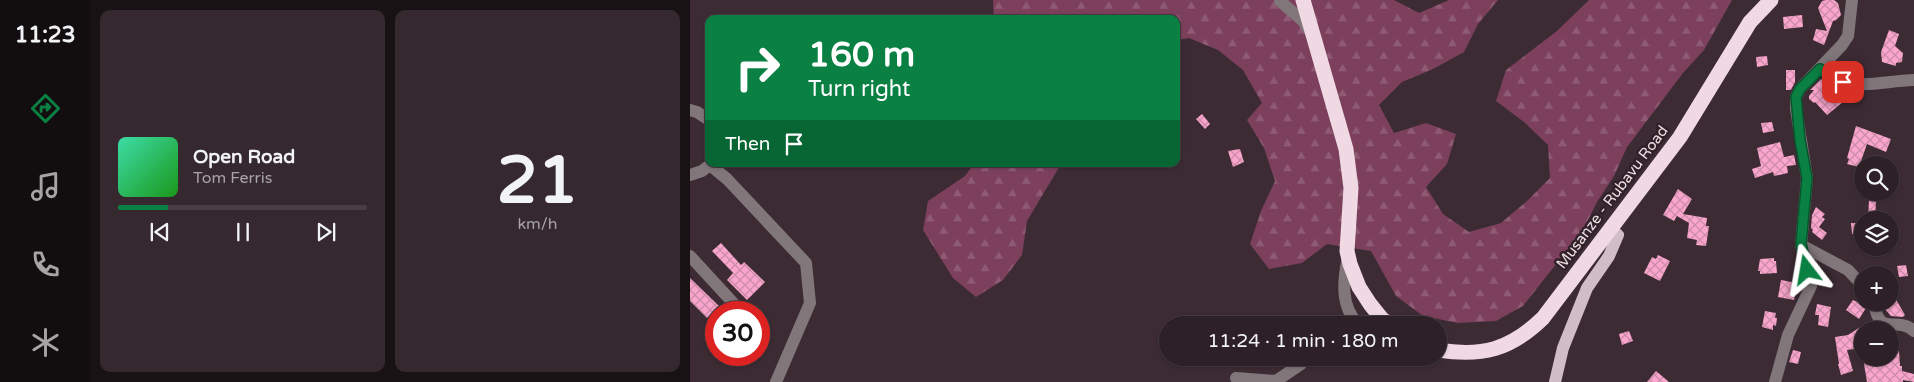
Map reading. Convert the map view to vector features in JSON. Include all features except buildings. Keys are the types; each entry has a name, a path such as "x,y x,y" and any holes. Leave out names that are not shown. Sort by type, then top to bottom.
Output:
{"highway":[{"name":"Musanze - Rubavu Road","path":"1447,352 1458,354 1493,350 1528,332 1542,318 1680,137 1750,22 1771,0"},
{"path":"1304,4 1346,149 1350,188 1348,257 1359,286 1380,316"}],"main road":[{"path":"1555,382 1563,348 1587,288 1609,256 1618,235 1611,228"}],"street":[{"path":"1280,0 1304,4"},
{"path":"1280,0 1303,21 1314,37"},
{"path":"1775,382 1788,335 1811,286 1801,244 1807,178 1800,140 1796,97 1800,89 1842,45 1848,36 1852,0"},
{"path":"1820,69 1835,80 1858,84 1914,80"},
{"path":"690,110 705,117"},
{"path":"690,175 702,172 707,167"},
{"path":"713,167 733,185 806,263 810,303 776,382"},
{"path":"1801,244 1848,270 1854,276"},
{"path":"690,256 731,301"},
{"path":"1348,257 1344,274 1346,303 1351,316"},
{"path":"1875,311 1882,323 1887,326 1906,325 1914,331"},
{"path":"1447,359 1472,356 1493,350"},
{"path":"1236,378 1277,381 1298,366"}],"green space":[{"path":"993,0 1394,0 1419,13 1449,0 1498,0 1478,24 1464,52 1433,69 1402,82 1379,105 1394,133 1426,123 1456,134 1447,164 1426,187 1443,214 1469,232 1501,223 1550,178 1548,145 1524,122 1496,101 1506,70 1557,31 1589,0 1732,0 1704,50 1683,73 1627,147 1614,176 1597,202 1583,230 1523,306 1496,321 1458,323 1447,321 1447,316 1423,316 1396,296 1371,251 1327,244 1302,263 1269,269 1250,244 1261,211 1275,181 1264,148 1247,120 1262,103 1243,70 1218,50 1189,38 1180,39 1180,15 994,15"},
{"path":"972,167 1059,167 1027,221 1022,255 1003,280 976,297 953,278 923,230 928,201 965,176"}],"route":[{"path":"1807,270 1801,244 1807,178 1800,140 1796,97 1800,89 1820,69 1835,80 1843,82"}]}
